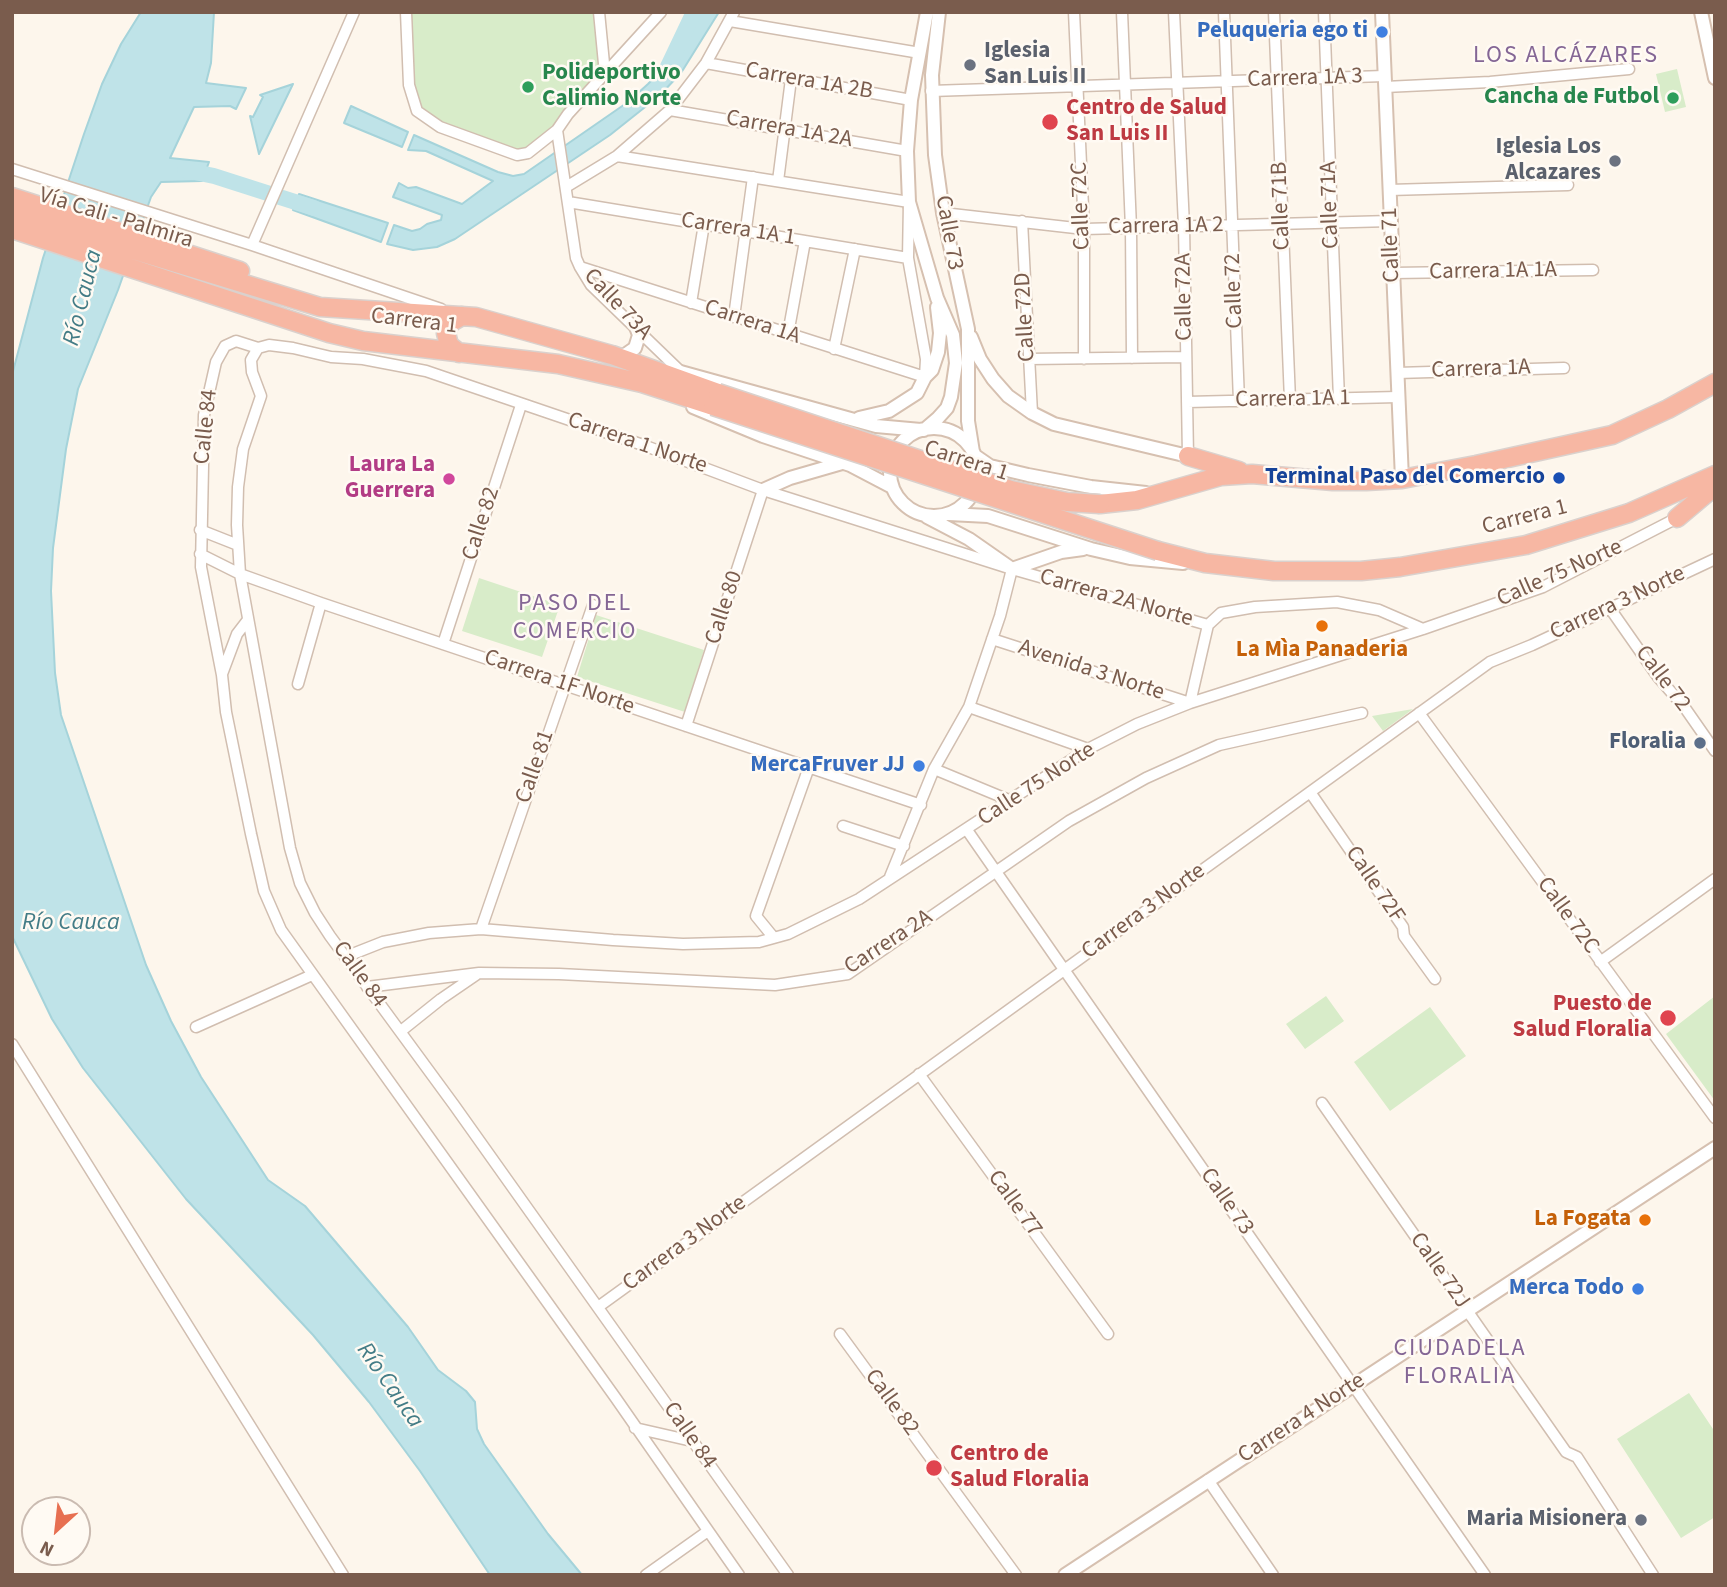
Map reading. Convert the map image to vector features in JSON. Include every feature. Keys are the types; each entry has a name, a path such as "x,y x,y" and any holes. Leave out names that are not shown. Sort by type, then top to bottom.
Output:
{"highway":[{"path":"12,197 205,266"},
{"name":"Vía Cali - Palmira","path":"12,213 205,266"},
{"name":"Vía Cali - Palmira","path":"12,229 201,291"},
{"name":"Carrera 1","path":"205,266 320,307 462,316 499,323 612,355 716,400 1158,551 1205,564 1274,571 1361,570 1478,555 1526,545 1629,513 1715,475"},
{"name":"Carrera 1","path":"201,291 329,333 363,341 558,364 716,400 1011,490 1067,502 1125,502 1221,476 1252,474 1333,481 1402,479 1612,435 1715,383"},
{"path":"459,353 449,345 446,333 450,323 462,316"},
{"path":"1188,456 1252,474"},
{"path":"1677,518 1715,486"}],"street":[{"path":"252,245 354,12"},
{"path":"406,12 410,85 418,110 440,127 522,155 557,130 568,114 661,12"},
{"path":"599,12 605,74"},
{"name":"Calle 73","path":"922,430 947,408 956,369 953,335 937,298 909,202 907,151 911,100 927,12"},
{"name":"Calle 73","path":"939,12 932,90 935,155 943,213 968,329 968,421 973,453"},
{"name":"Calle 72C","path":"1074,12 1084,229 1084,359"},
{"path":"1122,12 1131,228 1132,358"},
{"name":"Calle 72A","path":"1174,12 1184,226 1188,456"},
{"name":"Calle 72","path":"1224,12 1239,401"},
{"name":"Calle 71B","path":"1274,12 1290,400"},
{"name":"Calle 71A","path":"1324,12 1339,399"},
{"name":"Calle 71","path":"1382,12 1402,479"},
{"path":"1701,12 1715,78"},
{"path":"566,187 617,156 670,110 706,63 732,17 920,53"},
{"name":"Carrera 1A 2B","path":"706,63 911,100"},
{"name":"Carrera 1A 3","path":"932,90 1327,78 1490,82 1629,69"},
{"path":"778,181 791,79"},
{"name":"Carrera 1A 2A","path":"670,110 907,151"},
{"name":"Calle 73A","path":"557,130 576,258 580,267 592,285 681,372"},
{"path":"617,156 909,202 908,258 926,359 925,377"},
{"name":"Carrera 1","path":"12,169 252,245 462,316"},
{"path":"734,317 753,177"},
{"path":"1389,190 1568,185"},
{"name":"Carrera 1A 1","path":"568,202 908,258"},
{"name":"Carrera 1A 2","path":"943,213 1084,229 1391,221"},
{"name":"Calle 72D","path":"1021,221 1032,413"},
{"path":"691,303 704,224"},
{"path":"788,334 805,241"},
{"path":"834,349 855,249"},
{"name":"Carrera 1A","path":"580,267 925,377"},
{"name":"Carrera 1A 1A","path":"1393,273 1593,270"},
{"path":"848,417 873,416 897,408 916,393 932,370 938,352 940,333 937,298"},
{"path":"612,355 625,355 635,348 639,335 636,327"},
{"path":"968,329 980,359 993,379 1008,396 1032,413 1054,424 1188,456"},
{"name":"Calle 84","path":"739,1575 312,975 281,930 264,891 226,712 200,554 204,415 216,362 230,342 236,341 258,348 250,360 261,396 243,449 238,487 240,574 296,872 315,913 345,957 401,1031 788,1575"},
{"name":"Carrera 1 Norte","path":"258,348 269,345 293,348 331,357 363,359 426,371 763,489 1012,569"},
{"path":"612,355 886,428 935,428 950,432 963,440 973,453 990,466 1121,492 1156,495"},
{"path":"1028,359 1186,357"},
{"name":"Carrera 1A","path":"1397,373 1564,368"},
{"path":"642,383 729,423 844,463 892,487"},
{"name":"Carrera 1A 1","path":"1187,402 1398,397"},
{"name":"Calle 82","path":"443,644 521,405"},
{"path":"922,430 906,438 894,454 890,470 892,487 904,505 969,539 1012,569"},
{"path":"949,514 965,504 974,492 978,473 973,453"},
{"path":"763,489 844,463"},
{"name":"Calle 80","path":"686,726 763,489"},
{"name":"Calle 75 Norte","path":"345,957 383,942 429,933 481,929 683,944 759,942 774,938 815,922 859,899 1088,749 1137,724 1190,703 1423,629 1543,587 1715,499"},
{"path":"923,515 988,516 1091,549 1151,561 1205,564"},
{"path":"200,530 238,545"},
{"path":"1012,569 1061,552 1091,549"},
{"name":"Carrera 1F Norte","path":"200,554 240,574 321,603 920,805"},
{"name":"Carrera 3 Norte","path":"598,1307 1490,662 1715,558"},
{"path":"890,877 934,769 969,707 1012,569"},
{"name":"Carrera 2A Norte","path":"1012,569 1208,625 1221,613 1255,607 1337,602 1379,610 1423,629"},
{"path":"298,684 321,603"},
{"name":"Calle 81","path":"481,929 593,605"},
{"name":"Calle 72","path":"1609,607 1715,751"},
{"path":"222,675 237,634 247,621"},
{"path":"1190,703 1208,625"},
{"name":"Avenida 3 Norte","path":"992,639 1190,703"},
{"path":"969,707 1088,749"},
{"name":"Carrera 2A","path":"367,987 479,973 559,974 775,985 848,974 1069,821 1108,798 1219,745 1362,713"},
{"name":"Calle 72C","path":"1419,713 1715,1118"},
{"path":"774,938 756,916 809,767"},
{"path":"934,769 1009,800"},
{"name":"Calle 72F","path":"1310,792 1403,927 1405,936 1435,979"},
{"path":"843,826 904,846"},
{"name":"Calle 73","path":"967,830 1485,1575"},
{"path":"1600,961 1715,879"},
{"path":"401,1031 479,973"},
{"path":"196,1027 312,975"},
{"path":"12,1044 343,1575"},
{"name":"Calle 77","path":"919,1074 1108,1334"},
{"name":"Calle 72J","path":"1322,1103 1566,1452 1577,1457 1653,1575"},
{"name":"Carrera 4 Norte","path":"1065,1575 1715,1148"},
{"name":"Calle 82","path":"840,1334 1016,1575"},
{"path":"635,1429 692,1441"},
{"path":"1209,1480 1273,1575"},
{"path":"646,1575 708,1531"}],"green space":[{"name":"Polideportivo Calimio Norte","path":"406,12 599,12 605,74 528,153 454,133 417,111 412,97"},
{"name":"Cancha de Futbol","path":"1677,69 1686,107 1665,112 1656,74"},
{"path":"479,578 560,605 542,657 462,631"},
{"path":"596,615 704,650 685,712 577,677"},
{"path":"1413,709 1383,731 1372,716"},
{"path":"1326,996 1344,1021 1305,1049 1286,1024"},
{"path":"1715,996 1715,1101 1666,1034"},
{"path":"1430,1007 1466,1056 1390,1111 1354,1062"},
{"path":"1689,1393 1715,1432 1715,1517 1681,1538 1617,1439"}],"water":[{"name":"Río Cauca","path":"141,12 214,12 211,63 206,83 246,88 236,109 230,106 194,107 170,158 209,162 202,181 161,182 151,197 118,290 78,389 66,449 53,548 51,591 55,673 61,715 146,965 171,1021 201,1077 268,1180 305,1206 408,1327 438,1370 466,1391 475,1402 477,1429 484,1444 548,1534 582,1575 490,1575 420,1471 369,1402 313,1335 186,1199 83,1068 52,1019 12,936 12,375 43,258 84,134 102,84 121,44"},
{"path":"700,12 719,12 681,73 659,96 610,135 455,239 437,247 413,250 387,244 394,225 412,231 441,220 442,215 393,197 399,183 462,204 493,181 426,151 408,150 414,135 498,172 513,176 524,174 628,102 648,84 668,63"},
{"path":"293,84 259,154 250,116 253,117 263,97 260,95"},
{"path":"351,106 408,132 402,147 344,123"},
{"path":"299,194 388,223 381,242 293,210"}],"waterway":[{"path":"665,73 694,12"},
{"path":"185,170 214,176 314,208"}],"place":[{"name":"Peluqueria ego ti","path":"1382,32"},
{"name":"Iglesia San Luis II","path":"970,65"},
{"name":"Polideportivo Calimio Norte","path":"528,87"},
{"name":"Cancha de Futbol","path":"1673,98"},
{"name":"Centro de Salud San Luis II","path":"1050,122"},
{"name":"Iglesia Los Alcazares","path":"1615,161"},
{"name":"Terminal Paso del Comercio","path":"1559,478"},
{"name":"Laura La Guerrera","path":"449,479"},
{"name":"La Mìa Panaderia","path":"1322,626"},
{"name":"Floralia","path":"1700,743"},
{"name":"MercaFruver JJ","path":"919,766"},
{"name":"Puesto de Salud Floralia","path":"1668,1018"},
{"name":"La Fogata","path":"1645,1220"},
{"name":"Merca Todo","path":"1638,1289"},
{"name":"Centro de Salud Floralia","path":"934,1468"},
{"name":"Maria Misionera","path":"1641,1520"}],"district":[{"name":"LOS ALCÁZARES","path":"1566,57"},
{"name":"PASO DEL COMERCIO","path":"575,619"},
{"name":"CIUDADELA FLORALIA","path":"1460,1364"}]}
